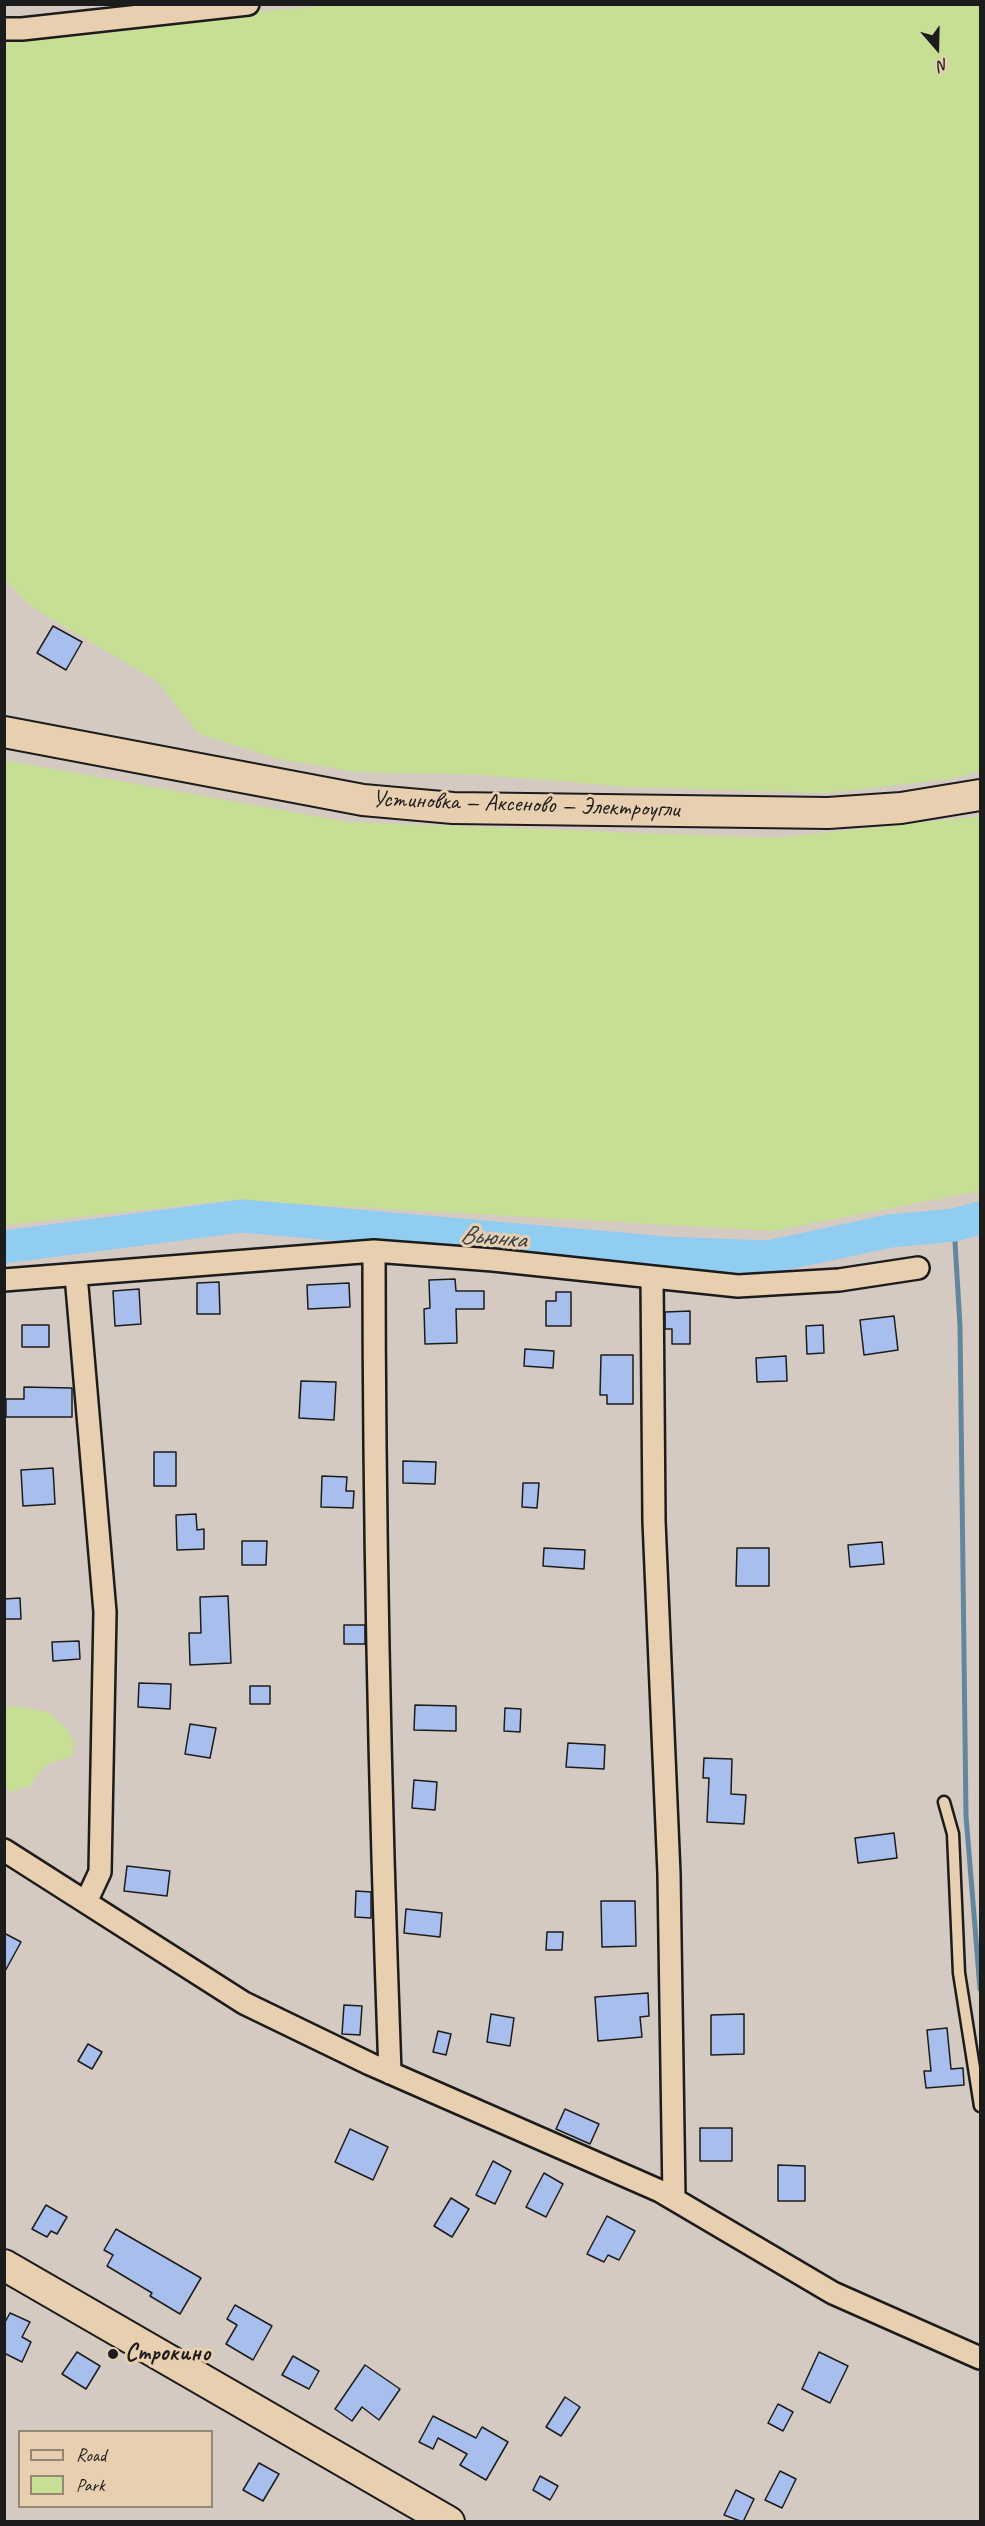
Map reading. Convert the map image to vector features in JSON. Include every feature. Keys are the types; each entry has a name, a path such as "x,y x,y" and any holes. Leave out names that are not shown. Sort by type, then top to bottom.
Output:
{"main road":[{"name":"Устиновка — Аксеново — Электроугли","path":"4,732 363,800 453,808 828,813 901,808 981,795"},
{"path":"4,2265 449,2522"}],"street":[{"path":"4,29 22,29 248,4"},
{"path":"374,1251 374,1542 390,2073"},
{"path":"4,1280 374,1251 493,1260 738,1286 839,1280 918,1268"},
{"path":"76,1275 105,1612 100,1872 86,1902"},
{"path":"652,1277 654,1521 669,1874 674,2199"},
{"path":"4,1850 244,2003 390,2073 650,2186 832,2293 981,2358"}],"lane":[{"path":"944,1803 953,1834 959,1973 981,2106"}],"green space":[{"path":"351,4 980,5 980,771 950,779 825,793 627,787 483,775 356,772 279,759 199,734 158,682 32,607 5,580 4,42 136,30 252,12"},
{"path":"4,760 348,822 774,838 980,816 980,1191 773,1231 232,1200 5,1225"},
{"path":"14,1706 48,1712 66,1728 74,1742 72,1756 43,1769 31,1786 11,1792 5,1786 4,1708"}],"building":[{"path":"53,626 82,642 66,670 37,653"},
{"path":"455,1279 456,1291 484,1291 484,1309 456,1309 457,1343 425,1344 424,1309 430,1308 429,1280"},
{"path":"219,1282 220,1314 197,1314 197,1283"},
{"path":"349,1283 350,1307 308,1309 307,1285"},
{"path":"139,1289 141,1324 115,1326 113,1291"},
{"path":"556,1292 571,1292 571,1326 546,1326 546,1301 556,1301"},
{"path":"690,1311 690,1344 672,1344 672,1329 665,1329 665,1312"},
{"path":"894,1316 898,1350 864,1355 860,1320"},
{"path":"22,1325 49,1325 49,1347 22,1347"},
{"path":"823,1325 824,1353 807,1354 806,1326"},
{"path":"525,1349 554,1351 553,1368 524,1366"},
{"path":"601,1355 633,1355 633,1404 607,1404 607,1395 600,1395"},
{"path":"786,1356 787,1381 757,1382 756,1358"},
{"path":"301,1381 336,1382 334,1420 299,1418"},
{"path":"24,1387 72,1388 72,1417 6,1417 6,1399 24,1399"},
{"path":"154,1452 176,1452 176,1486 154,1486"},
{"path":"403,1461 436,1462 435,1484 403,1483"},
{"path":"53,1468 55,1504 23,1506 21,1470"},
{"path":"322,1476 347,1477 346,1491 354,1491 353,1508 321,1507"},
{"path":"523,1483 539,1483 537,1508 522,1507"},
{"path":"196,1514 197,1530 204,1529 204,1549 177,1550 176,1515"},
{"path":"242,1541 267,1541 266,1565 242,1565"},
{"path":"882,1542 884,1564 850,1567 848,1545"},
{"path":"544,1548 585,1550 584,1569 543,1566"},
{"path":"737,1548 769,1548 769,1586 736,1586"},
{"path":"228,1596 231,1663 190,1665 189,1633 201,1633 200,1597"},
{"path":"20,1598 21,1619 4,1619 4,1599"},
{"path":"344,1625 365,1625 365,1644 344,1644"},
{"path":"79,1641 80,1659 53,1661 52,1642"},
{"path":"139,1683 171,1684 170,1709 138,1707"},
{"path":"250,1686 270,1686 270,1704 250,1704"},
{"path":"415,1705 456,1706 456,1731 414,1730"},
{"path":"505,1708 521,1709 520,1732 504,1731"},
{"path":"190,1724 216,1728 210,1758 185,1754"},
{"path":"568,1743 605,1745 604,1769 566,1767"},
{"path":"704,1758 732,1759 731,1794 746,1795 744,1824 707,1822 709,1778 703,1778"},
{"path":"414,1780 437,1782 435,1810 412,1808"},
{"path":"894,1833 897,1858 858,1863 855,1838"},
{"path":"127,1866 170,1871 167,1896 124,1891"},
{"path":"356,1891 371,1892 371,1918 355,1917"},
{"path":"601,1901 635,1901 636,1946 602,1947"},
{"path":"406,1909 442,1913 440,1937 404,1933"},
{"path":"547,1932 563,1932 562,1950 546,1950"},
{"path":"4,1933 21,1942 4,1973"},
{"path":"648,1993 649,2016 640,2017 642,2037 598,2041 595,1997"},
{"path":"344,2005 362,2006 360,2035 342,2034"},
{"path":"491,2014 514,2018 510,2046 487,2042"},
{"path":"744,2014 744,2054 711,2055 711,2015"},
{"path":"947,2028 951,2069 963,2068 964,2085 926,2088 924,2071 931,2071 927,2030"},
{"path":"438,2031 451,2034 446,2055 433,2052"},
{"path":"88,2044 102,2052 92,2069 78,2061"},
{"path":"565,2109 599,2124 590,2144 556,2129"},
{"path":"700,2128 732,2128 732,2161 700,2161"},
{"path":"350,2129 388,2147 373,2180 335,2162"},
{"path":"493,2161 511,2171 495,2204 476,2195"},
{"path":"778,2165 805,2166 805,2201 778,2201"},
{"path":"544,2173 563,2184 546,2217 526,2207"},
{"path":"451,2198 469,2209 452,2237 434,2226"},
{"path":"46,2205 67,2217 57,2234 51,2231 47,2237 32,2229"},
{"path":"607,2216 635,2231 619,2260 608,2255 604,2262 587,2254"},
{"path":"116,2229 201,2278 180,2314 150,2296 152,2293 107,2266 113,2255 104,2250"},
{"path":"235,2305 272,2326 253,2360 226,2344 237,2325 227,2319"},
{"path":"10,2313 30,2322 22,2337 31,2342 22,2362 4,2353 4,2324"},
{"path":"77,2352 100,2366 86,2389 62,2374"},
{"path":"819,2352 848,2366 830,2403 802,2389"},
{"path":"293,2356 319,2371 309,2389 282,2375"},
{"path":"365,2365 400,2389 379,2420 362,2407 352,2421 335,2409"},
{"path":"565,2397 580,2407 561,2436 546,2427"},
{"path":"778,2404 793,2412 783,2431 768,2423"},
{"path":"433,2416 476,2438 482,2427 508,2442 486,2480 460,2465 467,2454 438,2438 433,2449 419,2442"},
{"path":"259,2463 279,2474 263,2501 243,2490"},
{"path":"780,2471 796,2479 782,2508 765,2500"},
{"path":"540,2476 558,2486 550,2500 533,2490"},
{"path":"736,2490 754,2499 743,2522 724,2515"}],"waterway":[{"name":"Вьюнка","path":"4,1247 242,1216 667,1253 769,1257 890,1231 954,1225 980,1218"},
{"path":"954,1225 960,1326 966,1816 980,1989"}],"place":[{"name":"Строкино","path":"113,2354"}]}
